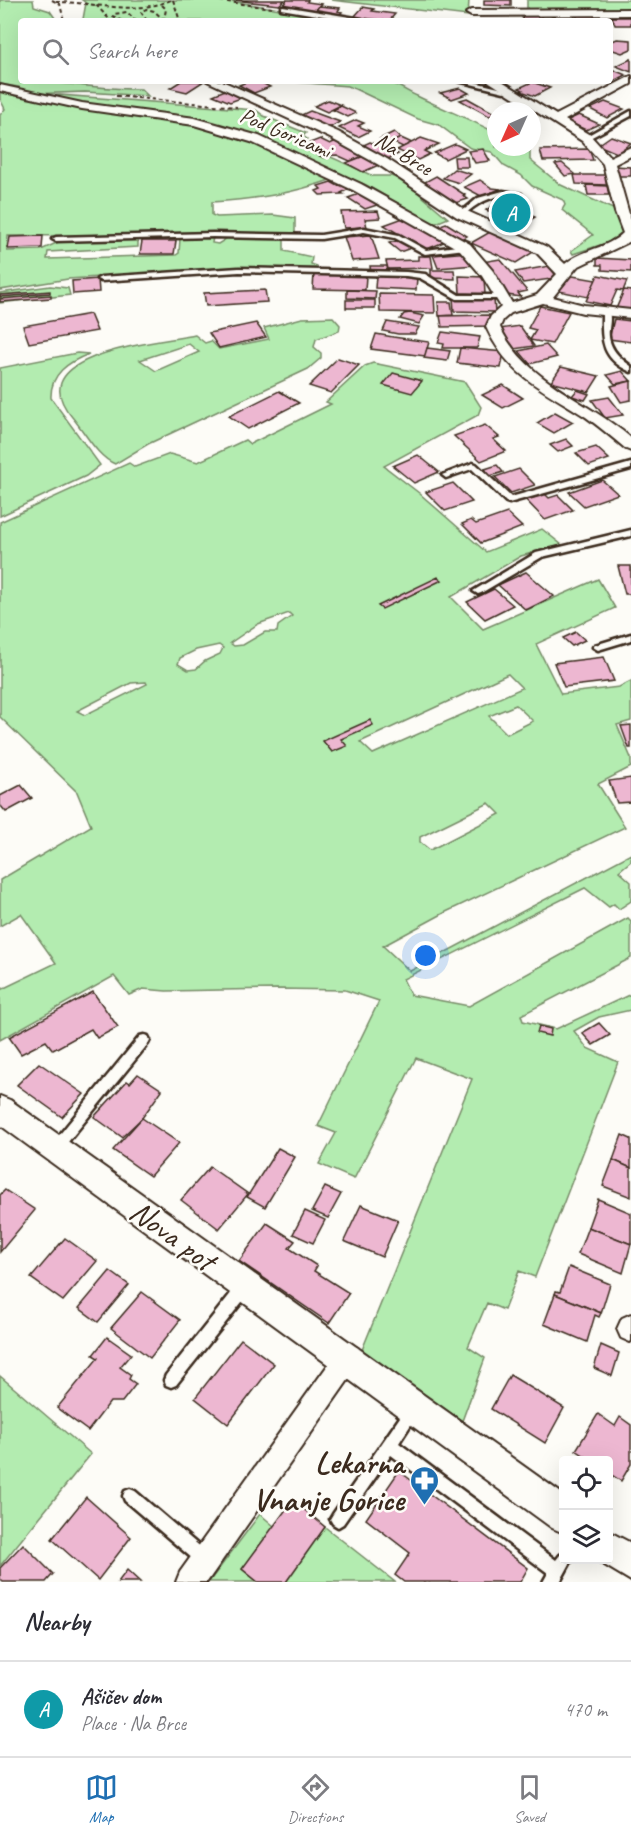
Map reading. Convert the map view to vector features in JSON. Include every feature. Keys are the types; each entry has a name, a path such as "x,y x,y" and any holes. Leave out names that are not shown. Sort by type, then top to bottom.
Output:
{"street":[{"path":"471,0 470,17 631,12"},
{"path":"557,119 631,79"},
{"name":"Na Brce","path":"220,84 254,98 267,107 334,135 383,162 462,214 484,226 542,250 560,266 564,274"},
{"path":"497,84 586,138 609,163 625,203 629,239 574,262 557,285 542,298"},
{"path":"504,90 516,84"},
{"name":"Pod Goricami","path":"0,88 82,106 195,122 255,139 357,187 465,247 488,274 504,303"},
{"path":"609,163 631,151"},
{"path":"609,163 631,164"},
{"path":"631,314 542,298 504,303 494,327 498,338 516,364 531,380 592,415 631,446"},
{"name":"Nova pot","path":"0,1109 246,1287 349,1358 559,1512"},
{"path":"190,1582 349,1358"},
{"path":"613,1551 631,1564"}],"lane":[{"path":"283,8 344,18"},
{"path":"475,84 504,90"},
{"path":"586,138 631,113"},
{"path":"462,214 468,206 502,193 519,195 522,200 520,204"},
{"path":"56,239 213,235 321,237 364,230 397,236 425,252 465,247"},
{"path":"101,279 238,270 406,274 422,276 457,297 504,303"},
{"path":"605,311 607,317 605,334 609,350 631,370"},
{"path":"446,475 473,466 509,500 631,466"},
{"path":"478,591 539,555 631,533"},
{"path":"598,647 631,637"},
{"path":"54,1149 144,1040"},
{"path":"171,1380 246,1287"},
{"path":"338,1519 416,1407"},
{"path":"389,1445 558,1571"},
{"path":"130,1496 205,1560"}],"path":[{"path":"52,0 60,4 63,18"},
{"path":"145,18 141,12 172,0 179,18"},
{"path":"213,0 283,8"},
{"path":"56,2 87,1 108,18"},
{"path":"94,5 146,9 154,11 162,18"},
{"path":"162,5 166,9 164,18"},
{"path":"117,18 113,16 114,14 127,12 133,18"},
{"path":"114,95 267,107"}],"green space":[{"path":"0,0 33,0 34,6 50,11 55,18 18,18 18,84 71,84 141,89 148,96 85,92 30,94 18,91 19,87 0,84"},
{"path":"82,0 224,0 336,18 83,18 86,3"},
{"path":"331,0 469,0 468,16"},
{"path":"527,0 631,0 631,11 527,10"},
{"path":"321,84 393,84 487,128 487,151 470,148 439,125 418,119 348,86"},
{"path":"0,91 198,125 250,142 333,179 274,195 212,202 212,215 217,217 273,215 295,218 295,234 8,236 7,251 41,250 63,240 138,238 138,247 48,252 47,259 176,255 179,253 180,238 213,237 212,243 218,244 229,237 284,238 284,251 312,257 311,264 317,266 316,271 226,269 68,279 0,290 0,115 5,109 0,99"},
{"path":"60,95 256,110 264,116 306,133 303,136 307,139 298,144 323,158 331,157 373,176 391,176 404,181 448,218 434,224 366,185 245,132 39,96"},
{"path":"495,156 530,156 530,160 561,185 613,209 623,233 612,241 573,254 571,251 593,235 562,210 565,205 563,200 532,186 521,175 504,166"},
{"path":"50,286 68,288 70,295 0,303 0,293"},
{"path":"333,317 340,325 339,331 316,339 314,347 321,353 321,358 308,369 148,444 115,464 103,456 92,443 72,417 60,395 63,378 77,365 99,355 195,335 205,343 211,341 219,349 269,339 264,328 302,318","holes":["189,344 199,352 156,371 140,360"]},
{"path":"77,353 89,354 62,370 54,382 51,398 100,465 86,476 0,516 0,368"},
{"path":"373,363 465,382 481,407 478,415 384,466 419,493 486,552 542,529 562,545 521,556 451,597 483,629 598,579 615,608 536,644 561,694 619,687 631,681 631,721 617,725 631,758 631,767 598,784 625,827 446,912 383,946 410,971 631,854 631,861 619,871 631,882 631,901 619,909 614,904 609,907 585,888 403,979 411,995 469,1006 628,918 631,921 631,958 521,1015 523,1021 556,1029 631,994 631,1010 599,1017 574,1031 587,1048 618,1062 535,1277 519,1271 504,1310 487,1303 468,1347 485,1358 462,1421 362,1350 472,1079 416,1058 354,1179 319,1164 336,1133 318,1126 379,1001 345,990 166,991 143,989 129,995 114,976 0,1040 0,990 56,963 21,914 0,926 0,880 91,826 77,792 0,717 0,522 129,463 135,467 170,454 198,462 245,440 250,444 331,404 326,402 365,366","holes":["289,613 292,616 278,626 277,632 265,632 243,645 234,646 230,643 258,624","219,645 223,648 220,654 205,661 196,669 188,670 178,664 180,658 196,650","508,674 522,688 373,754 360,742","146,682 147,684 85,715 77,711 131,683","516,705 533,721 507,734 489,716","489,803 500,814 430,850 420,842 420,837"]},
{"path":"0,1376 91,1454 0,1566"},
{"path":"260,1514 274,1526 242,1569 258,1582 209,1582"},
{"path":"325,1527 395,1582 286,1582"}],"building":[{"path":"233,0 285,0 279,5"},
{"path":"287,0 308,0 307,2 322,4 316,10 282,6"},
{"path":"484,0 511,0 511,6 484,5"},
{"path":"319,6 340,8 338,11 342,12 339,15 316,10"},
{"path":"363,7 374,9 372,11 395,14 392,18 354,17"},
{"path":"576,15 605,18 577,18"},
{"path":"522,16 541,16 541,18 522,18"},
{"path":"631,17 631,25 615,25 612,18"},
{"path":"631,40 631,49 622,53 613,50 613,41"},
{"path":"631,59 631,72 616,66"},
{"path":"613,70 626,75 613,82"},
{"path":"176,84 199,84 187,92 170,88"},
{"path":"264,84 270,87 254,93 239,85"},
{"path":"528,84 538,84 550,88 535,96 519,88"},
{"path":"460,88 469,93 452,99 440,93"},
{"path":"225,90 241,98 230,102 213,95"},
{"path":"467,98 487,109 487,115 460,100"},
{"path":"328,100 341,105 327,112 314,106"},
{"path":"605,102 624,109 607,118 590,109"},
{"path":"341,106 356,113 348,117 333,110"},
{"path":"310,111 340,122 327,129 297,117"},
{"path":"579,115 599,124 586,130 566,121"},
{"path":"356,120 364,123 358,126 370,131 358,137 339,128"},
{"path":"394,132 401,138 390,143 380,139"},
{"path":"611,136 631,143 617,153 598,145"},
{"path":"401,138 412,143 403,147 392,142"},
{"path":"421,138 439,144 424,151 430,154 418,160 397,150"},
{"path":"320,139 330,144 336,141 364,156 350,161 337,155 320,156 302,146"},
{"path":"370,142 398,154 386,160 357,148"},
{"path":"455,144 466,149 445,159 434,153"},
{"path":"483,149 490,161 475,163 468,151"},
{"path":"589,149 593,160 543,161 541,150"},
{"path":"364,156 381,164 363,172 346,163"},
{"path":"454,157 467,157 468,167 455,167"},
{"path":"562,163 575,174 565,176 555,164"},
{"path":"614,166 631,167 631,176 616,176"},
{"path":"454,169 471,174 459,183 443,178"},
{"path":"574,175 605,175 607,185 576,184"},
{"path":"436,176 468,199 452,204 423,183"},
{"path":"480,180 492,188 501,189 481,196 464,187"},
{"path":"331,182 338,186 342,184 351,188 341,193 343,194 320,195 316,191 321,189 318,186"},
{"path":"586,185 607,186 609,195 588,195"},
{"path":"362,193 380,204 365,209 348,198"},
{"path":"507,197 517,201 509,206 535,217 522,225 486,210"},
{"path":"378,211 380,218 365,219 367,227 344,228 341,212"},
{"path":"403,218 444,242 425,250 384,225"},
{"path":"446,223 467,236 463,238 470,241 464,244 435,227"},
{"path":"490,232 535,251 516,263 471,243"},
{"path":"371,235 379,259 352,261 344,237"},
{"path":"43,236 42,248 8,249 10,237"},
{"path":"400,240 411,248 400,252 389,243"},
{"path":"142,241 176,241 174,254 140,254"},
{"path":"470,252 475,265 438,268 433,255"},
{"path":"418,256 431,256 433,268 388,269 386,261 418,260"},
{"path":"597,258 631,260 631,272 602,270 602,265 597,265"},
{"path":"500,259 527,291 518,293 521,297 507,295 482,262"},
{"path":"370,266 387,266 388,273 371,274"},
{"path":"549,266 558,278 523,283 515,272"},
{"path":"431,270 454,270 455,279 431,278"},
{"path":"314,274 366,276 365,290 313,289"},
{"path":"567,275 596,280 588,297 559,291"},
{"path":"598,275 627,281 623,291 617,290 610,306 586,301"},
{"path":"376,276 417,278 416,290 375,288"},
{"path":"459,276 484,277 485,294 460,293"},
{"path":"98,279 99,292 73,294 72,281"},
{"path":"265,290 267,302 206,306 204,293"},
{"path":"347,290 376,291 375,299 347,298"},
{"path":"624,290 631,291 631,312 616,309"},
{"path":"50,291 50,293 0,297 0,295"},
{"path":"379,294 434,295 435,313 380,312"},
{"path":"51,295 51,298 0,302 0,299"},
{"path":"453,298 494,299 495,312 454,311"},
{"path":"346,300 375,300 375,308 346,308"},
{"path":"438,302 451,302 453,315 439,316"},
{"path":"540,306 569,312 552,344 530,340 536,330 528,328"},
{"path":"90,314 97,331 29,343 23,326"},
{"path":"404,314 424,316 419,324 400,319"},
{"path":"489,315 491,326 442,327 440,316"},
{"path":"614,319 631,321 631,342 609,339"},
{"path":"387,322 419,327 415,334 398,334 383,331"},
{"path":"256,323 266,337 219,348 209,333"},
{"path":"520,326 534,346 514,349 499,329"},
{"path":"442,332 480,337 477,348 443,348 444,344 438,343"},
{"path":"376,334 429,342 425,356 371,349"},
{"path":"546,345 557,357 530,364 519,351"},
{"path":"427,348 450,351 447,361 424,358"},
{"path":"460,348 504,352 501,368 457,363"},
{"path":"338,358 359,365 331,393 309,386"},
{"path":"561,367 599,376 589,392 551,382"},
{"path":"622,371 631,381 615,384 607,375"},
{"path":"393,373 422,381 412,393 383,385"},
{"path":"631,381 631,400 621,402 611,386"},
{"path":"503,385 523,398 503,408 482,395"},
{"path":"577,390 589,394 585,400 572,396"},
{"path":"279,391 299,403 248,429 229,416"},
{"path":"609,397 623,415 605,418 592,400"},
{"path":"555,412 573,422 554,433 537,423"},
{"path":"485,425 499,437 493,439 506,451 481,461 454,436"},
{"path":"566,439 573,446 558,452 550,445"},
{"path":"596,447 609,459 589,466 576,453"},
{"path":"418,455 439,472 414,483 393,466"},
{"path":"497,465 503,472 490,476 485,469"},
{"path":"519,469 535,485 511,493 495,477"},
{"path":"602,480 618,494 584,506 569,492"},
{"path":"453,483 472,502 445,511 426,492"},
{"path":"545,494 549,498 558,495 573,510 545,520 526,500"},
{"path":"507,513 522,527 481,543 462,524 471,520 476,524"},
{"path":"618,566 631,566 631,594 625,594"},
{"path":"526,572 554,596 526,610 498,585"},
{"path":"438,577 442,580 382,609 378,606"},
{"path":"494,589 513,605 485,619 467,602"},
{"path":"576,632 585,640 572,646 563,638"},
{"path":"604,657 614,681 564,687 554,663"},
{"path":"370,720 373,725 341,739 347,746 332,752 323,741"},
{"path":"631,725 631,748 629,748 621,726"},
{"path":"631,778 631,802 617,803 609,781"},
{"path":"21,785 32,798 6,812 0,805 0,796"},
{"path":"93,992 118,1027 97,1038 91,1029 53,1050 46,1041 21,1054 9,1037"},
{"path":"599,1023 610,1035 593,1045 582,1033"},
{"path":"539,1026 551,1029 550,1036 537,1033"},
{"path":"39,1063 84,1094 62,1117 17,1085"},
{"path":"138,1074 162,1090 142,1118 122,1137 94,1117 127,1081 130,1083"},
{"path":"142,1118 179,1143 150,1176 113,1150"},
{"path":"622,1135 631,1139 631,1168 613,1160"},
{"path":"278,1148 295,1157 265,1207 247,1197"},
{"path":"613,1160 631,1168 631,1197 603,1186"},
{"path":"210,1167 248,1194 219,1229 181,1200"},
{"path":"325,1187 341,1194 328,1218 312,1211"},
{"path":"5,1190 35,1210 0,1252 0,1195"},
{"path":"598,1199 631,1213 631,1244 588,1227"},
{"path":"361,1205 398,1220 382,1257 344,1241"},
{"path":"305,1211 325,1220 313,1243 293,1234"},
{"path":"267,1223 295,1241 289,1248 317,1266 314,1271 349,1293 329,1323 239,1261"},
{"path":"588,1227 631,1244 623,1273 578,1254"},
{"path":"65,1238 97,1261 63,1301 31,1278"},
{"path":"569,1267 610,1284 601,1313 555,1294 556,1291 560,1292"},
{"path":"110,1271 129,1285 98,1322 79,1308"},
{"path":"142,1292 180,1320 150,1358 111,1328"},
{"path":"555,1294 601,1313 599,1317 595,1315 587,1342 544,1324"},
{"path":"107,1337 131,1354 120,1367 131,1375 129,1379 136,1384 122,1402 110,1402 88,1431 57,1408 98,1358 93,1355"},
{"path":"241,1339 274,1364 228,1424 195,1398"},
{"path":"601,1345 619,1353 612,1376 594,1368"},
{"path":"510,1375 564,1408 545,1443 491,1409"},
{"path":"598,1414 615,1426 620,1417 631,1425 631,1464 621,1481 613,1476 613,1456 585,1456 576,1450"},
{"path":"399,1471 528,1568 520,1582 404,1582 395,1575 410,1553 366,1519"},
{"path":"86,1497 131,1537 98,1580 52,1539"},
{"path":"293,1500 325,1527 286,1582 258,1582 242,1569"},
{"path":"23,1544 53,1574 46,1582 3,1582 0,1579 0,1568"},
{"path":"127,1570 140,1582 118,1582"}],"place":[{"name":"Ašičev dom","path":"511,213"},
{"name":"Lekarna Vnanje Gorice","path":"425,1506"}]}
